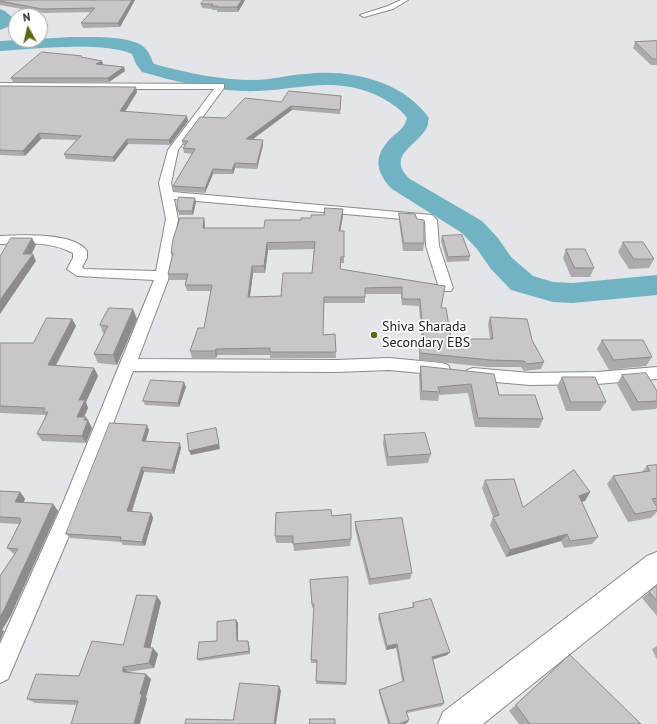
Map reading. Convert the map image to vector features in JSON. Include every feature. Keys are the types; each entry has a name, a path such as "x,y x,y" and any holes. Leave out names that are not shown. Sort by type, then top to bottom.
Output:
{"street":[{"path":"364,14 391,8 406,0"},
{"path":"0,86 136,86 203,88 221,86 173,150 165,182 172,219 162,280 73,503 0,671"},
{"path":"168,195 428,218 431,220 430,227 433,249 446,288"},
{"path":"0,240 43,239 62,242 80,250 80,258 74,270 82,273 158,275 162,280"},
{"path":"128,365 337,366 389,364 530,379 597,378 657,373"},
{"path":"455,724 657,566"}],"building":[{"path":"132,0 118,23 81,23 95,8 48,9 0,1"},
{"path":"204,0 242,0 237,7 217,7 212,6 213,4 201,4"},
{"path":"657,41 657,59 653,59 635,42"},
{"path":"42,52 82,56 81,57 102,61 96,64 124,67 108,78 11,78"},
{"path":"0,86 136,87 120,111 187,116 169,140 127,139 113,157 64,154 81,136 39,133 23,151 0,150"},
{"path":"289,91 341,96 340,110 291,106 246,139 263,140 257,164 235,163 232,170 213,169 205,188 173,186 195,149 183,148 188,141 182,141 200,117 226,118 245,98 281,102"},
{"path":"179,197 195,198 192,211 178,211 177,205"},
{"path":"325,208 343,209 339,231 344,231 344,257 341,257 340,269 445,286 441,308 446,308 451,339 493,339 490,317 527,319 532,340 544,362 527,364 524,361 490,360 420,353 420,344 424,345 420,299 402,299 402,287 365,288 365,297 324,297 323,335 335,334 336,352 270,352 270,348 190,351 198,328 204,328 212,285 185,285 188,274 168,274 173,253 171,253 173,239 180,218 204,218 203,228 264,228 265,220 301,220 301,218 311,218 311,215 324,215","holes":["315,242 312,273 283,273 281,296 248,297 252,266 264,266 267,243"]},
{"path":"399,213 415,214 417,219 424,220 424,243 404,243"},
{"path":"462,235 470,256 448,257 442,236"},
{"path":"11,238 32,238 23,254 33,254 0,300 0,257"},
{"path":"623,242 643,242 654,259 634,259"},
{"path":"566,249 585,249 594,268 575,268"},
{"path":"109,308 133,309 113,355 94,354 108,326 100,325"},
{"path":"47,318 72,319 48,365 94,368 79,400 85,400 77,417 86,417 84,420 88,420 82,436 37,434 48,412 43,412 45,408 0,406 0,343 33,343"},
{"path":"602,340 643,340 652,357 614,360"},
{"path":"421,366 494,374 499,395 535,395 543,419 478,418 471,384 438,387 440,392 422,391"},
{"path":"646,373 657,391 657,401 638,402 622,375"},
{"path":"562,377 595,377 606,402 571,402"},
{"path":"151,380 184,382 178,403 143,401"},
{"path":"110,423 147,425 142,441 180,443 172,470 142,467 127,511 151,513 142,542 120,540 121,537 66,534"},
{"path":"216,428 219,444 189,451 187,434"},
{"path":"425,433 431,454 388,457 384,435"},
{"path":"657,465 657,498 652,499 657,507 657,510 635,514 613,476 650,471 647,466"},
{"path":"574,470 590,492 579,496 598,537 570,541 567,534 510,550 493,517 499,515 485,480 514,479 523,507"},
{"path":"0,491 20,492 15,502 53,504 0,617 0,576 18,549 7,548 21,521 20,518 0,517"},
{"path":"331,510 332,516 351,514 351,539 293,544 293,536 275,536 276,513"},
{"path":"402,518 412,573 370,579 355,522"},
{"path":"348,577 346,683 316,681 317,660 311,660 314,604 312,604 310,580"},
{"path":"657,586 657,601 649,592"},
{"path":"137,595 157,596 144,647 153,648 149,663 123,667 123,672 146,674 134,724 71,724 78,701 27,699 36,674 79,676 92,641 123,645"},
{"path":"431,599 450,652 432,657 444,703 406,711 409,720 399,724 390,724 379,690 404,681 397,644 387,646 379,614 414,607 413,603"},
{"path":"236,620 237,641 248,641 249,651 197,659 199,642 217,641 217,622"},
{"path":"570,655 641,724 530,724 516,705"},
{"path":"240,683 279,686 274,724 185,724 186,719 233,720"},
{"path":"310,719 335,719 335,724 310,724"}],"waterway":[{"path":"0,14 5,18 4,23 0,25"},
{"path":"0,46 72,42 113,44 129,46 138,50 148,68 200,80 241,86 253,86 305,79 328,78 362,83 374,87 403,102 418,118 416,127 398,144 391,155 389,165 393,176 401,184 430,200 472,227 488,244 501,263 522,283 553,292 573,293 657,285"}],"place":[{"name":"Shiva Sharada Secondary EBS","path":"374,335"}]}
